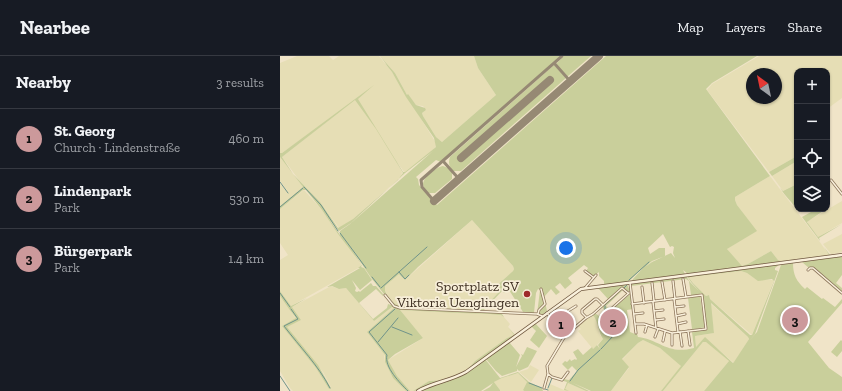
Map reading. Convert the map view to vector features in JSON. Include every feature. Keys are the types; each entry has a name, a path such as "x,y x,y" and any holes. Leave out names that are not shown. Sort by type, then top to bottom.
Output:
{"main road":[{"path":"418,391 431,384 454,379 478,364 578,290 842,255"}],"street":[{"path":"832,180 842,194"},
{"path":"808,270 812,268 842,293"},
{"path":"586,271 593,277"},
{"path":"585,288 596,275"},
{"path":"673,280 677,324 682,346"},
{"path":"683,280 687,297"},
{"path":"630,282 636,333"},
{"path":"662,282 665,300"},
{"path":"652,283 657,328 655,337"},
{"path":"642,287 644,303"},
{"path":"544,388 548,374 547,366 566,336 622,288 628,293"},
{"path":"538,314 538,310 545,304 541,289"},
{"path":"611,309 628,293 631,293"},
{"path":"385,295 393,305 400,308 538,314 542,316"},
{"path":"632,304 702,295 706,329 672,333 647,325 635,324"},
{"path":"586,318 582,313 582,310 595,299 603,305"},
{"path":"555,323 576,306"},
{"path":"675,307 684,306"},
{"path":"654,311 663,310"},
{"path":"547,313 566,336"},
{"path":"634,314 643,313"},
{"path":"676,316 685,314"},
{"path":"656,320 664,319"},
{"path":"677,324 686,322"},
{"path":"645,332 647,325"},
{"path":"688,331 690,345"},
{"path":"663,341 665,332"},
{"path":"672,333 672,345"},
{"path":"548,374 562,380 568,372"}],"shaded area":[{"path":"297,56 329,56 333,60 339,56 379,56 392,72 436,143 436,147 433,150 405,173 396,161 402,172 401,177 353,219 339,228 320,202 299,180 282,157 334,116 280,153 280,63"},
{"path":"380,56 474,56 478,68 496,95 442,142 436,137 423,116 422,113 426,110 423,106 416,105 407,95 395,73"},
{"path":"759,56 842,56 842,98 830,107 830,68 794,68 794,158 769,172 707,90 712,84"},
{"path":"280,157 303,187 280,206 280,183 288,192 280,181"},
{"path":"794,163 794,186 783,191 772,176"},
{"path":"770,176 794,208 794,212 797,212 829,255 781,261 778,260 771,251 742,266 727,249 756,231 737,205 735,197"},
{"path":"304,190 322,210 362,266 291,306 280,291 280,260 288,255 280,243 280,209"},
{"path":"842,201 842,223 818,237 808,224 808,221 823,212 830,212 830,208"},
{"path":"472,220 514,269 494,288 498,293 483,309 403,307 397,306 393,303 385,291 385,286 399,273 405,280"},
{"path":"842,234 842,252 831,254 823,244"},
{"path":"741,271 757,280 774,280 752,335 710,299 709,295 706,296 689,278"},
{"path":"331,286 339,289 346,288 374,321 392,307 394,309 367,332 385,355 385,362 393,378 406,391 293,391 290,388 280,371 280,296 296,319 282,326 316,368 329,389 331,387 323,372 286,327 301,320 292,307"},
{"path":"710,303 749,339 734,363 705,338 696,347 695,336 714,333"},
{"path":"399,310 499,314 503,316 510,324 508,327 514,335 507,338 475,361 463,372 445,380 429,381 413,391 410,391 397,376 388,360 423,338"},
{"path":"593,315 596,319 600,335 603,339 593,349 578,331 581,329 578,326"},
{"path":"643,340 660,348 680,364 681,367 661,391 611,391 629,368 622,360 638,343"},
{"path":"703,342 708,343 729,361 704,391 663,391"},
{"path":"530,365 539,370 531,382 519,372 528,369"},
{"path":"518,373 527,382 523,390 524,391 500,391 494,382 502,378"},
{"path":"568,383 586,391 547,391 550,384 564,390"}],"green space":[{"path":"380,56 395,73 407,95 408,94 416,105 425,108 426,110 422,113 423,116 436,137 442,142 496,95 478,68 474,56 561,56 441,162 436,160 416,177 419,185 437,205 606,56 757,56 712,83 706,89 770,176 735,197 737,205 757,231 727,249 742,266 771,251 778,260 781,261 829,255 824,247 830,255 688,274 683,270 685,274 632,281 644,267 628,282 604,285 604,281 599,276 599,272 593,277 586,271 588,268 584,265 568,278 572,283 565,289 560,283 555,287 560,292 556,295 551,289 544,297 547,311 543,314 539,314 538,312 545,304 538,309 537,314 540,290 538,289 536,293 534,313 521,313 523,312 509,290 504,293 502,291 484,311 483,310 481,312 510,314 502,314 504,317 501,315 490,314 400,310 423,338 395,354 388,360 397,376 410,391 406,391 393,378 385,362 385,355 367,332 394,308 392,307 374,321 346,288 339,289 332,286 327,287 360,268 358,268 362,265 306,190 303,190 280,209 280,206 303,187 293,174 280,157 280,153 374,85 358,99 403,172 405,172 436,147 434,138 384,62 387,65","holes":["355,100 376,129 403,173 399,178 433,151 350,224 340,231 340,235 329,219 339,231 351,223 389,188 353,219 338,228 320,202 293,174 282,157","472,220 514,269 494,288 498,293 483,309 403,307 394,303 388,297 385,291 385,286 399,274 405,280","663,234 670,247 674,247 673,253 675,258 671,253 665,256 665,248 659,248 650,254 648,248","349,245 372,279 392,304 400,308 388,304 387,308 373,319 359,303 376,289 383,296 383,294 371,283 360,292 355,291 356,288 352,280 360,290 372,280 364,268 361,267 362,265"]},
{"path":"564,56 591,56 567,77 556,64"},
{"path":"554,65 566,78 461,171 453,171 449,164 450,157"},
{"path":"794,158 794,163 772,176 769,172"},
{"path":"443,166 452,172 452,179 435,193 428,193 423,184 424,181 431,172"},
{"path":"794,186 794,206 780,188 783,191"},
{"path":"811,212 822,212 807,222 818,237 842,224 819,238 820,241 802,217"},
{"path":"842,256 842,275 836,283 842,288 842,292 813,268 809,268 802,262"},
{"path":"793,263 797,280 802,286 805,289 807,287 835,307 842,299 842,303 808,342 829,368 842,377 842,391 704,391 729,361 706,342 703,342 663,391 661,391 681,366 660,348 643,340 622,359 629,367 611,391 591,391 573,383 589,391 568,383 565,389 569,391 564,390 567,382 560,380 569,380 577,371 572,366 568,370 562,364 570,359 571,361 576,360 577,359 573,352 578,349 583,355 592,347 593,349 597,345 600,349 598,345 603,339 593,315 595,313 599,316 600,315 603,320 609,316 602,307 622,288 624,289 606,306 611,311 630,294 633,309 627,310 630,332 635,334 636,331 638,337 677,350 685,350 694,348 692,332 689,332 708,329 706,327 703,295 701,293 698,295 686,296 691,295 689,281 686,279 631,286 633,283 686,276 699,291 687,276 780,264 775,268 775,270 778,271 755,334 749,341 757,332 781,265","holes":["741,271 747,273 758,281 772,279 774,281 752,335 750,335 710,299 709,295 706,296 689,278","711,303 749,339 733,363 705,337 696,347 695,336 714,333"]},
{"path":"627,284 630,291 629,292 623,287 604,303 608,299 598,288"},
{"path":"280,291 291,306 307,298 292,307 301,320 287,327 318,365 331,388 329,389 316,368 282,326 296,318 280,296"},
{"path":"700,296 705,327 688,331 692,329 688,298 684,298"},
{"path":"535,323 547,336 539,348 530,340 536,331 531,326"},
{"path":"508,327 515,335 472,368 457,376 445,380 468,369 475,361 507,338 514,335"},
{"path":"841,340 842,351 837,357 831,352"},
{"path":"509,342 520,355 516,367 522,356 521,354 523,355 527,347 537,351 528,367 519,371 517,369 517,371 502,376 486,359"},
{"path":"485,359 500,378 518,372 529,382 542,388 543,391 524,391 523,390 527,382 518,373 494,382 500,391 483,391 490,387 493,383 481,391 419,391 438,383 439,385 439,383 456,378"},
{"path":"445,380 430,384 413,391 429,381"}],"waterway":[{"path":"280,182 288,193"},
{"path":"304,187 321,205 338,231"},
{"path":"280,207 303,188"},
{"path":"340,233 366,268"},
{"path":"381,288 427,247"},
{"path":"629,280 649,262"},
{"path":"399,272 405,279 409,275"},
{"path":"372,277 380,287"},
{"path":"624,288 627,285"},
{"path":"605,305 622,289"},
{"path":"280,293 290,307"},
{"path":"605,306 605,310 618,323"},
{"path":"291,309 298,319 284,326 314,364 330,388"},
{"path":"395,309 369,332 387,355 390,370 408,391"},
{"path":"378,342 398,318"},
{"path":"601,349 614,335 618,325"},
{"path":"392,327 412,335"},
{"path":"570,381 578,370 600,350"},
{"path":"280,376 290,391"},
{"path":"548,388 552,378"},
{"path":"529,383 542,388"}],"taxiway":[{"path":"434,201 422,187 421,180 562,56"},
{"path":"554,63 570,81"},
{"path":"443,161 459,179"}],"runway":[{"path":"434,201 599,56"},
{"path":"461,158 550,80"}],"place":[{"name":"Sportplatz SV Viktoria Uenglingen","path":"527,294"},
{"name":"Bürgerpark","path":"795,320"},
{"name":"Lindenpark","path":"613,322"},
{"name":"St. Georg","path":"561,324"}]}
